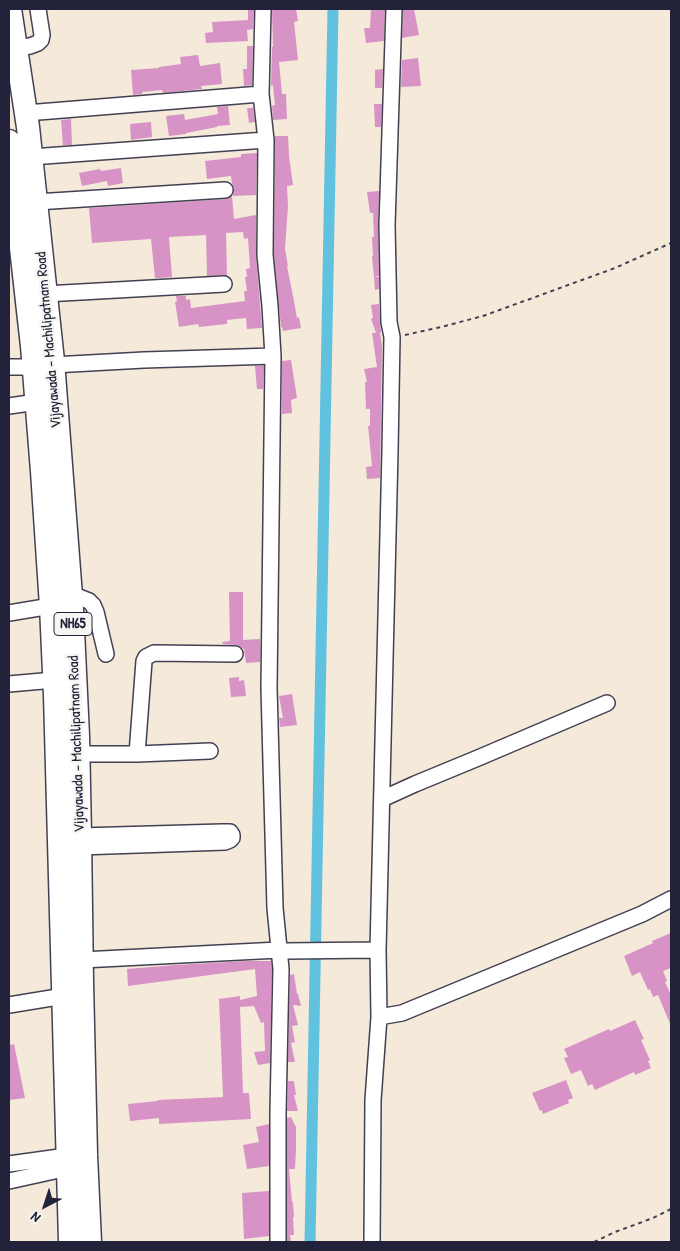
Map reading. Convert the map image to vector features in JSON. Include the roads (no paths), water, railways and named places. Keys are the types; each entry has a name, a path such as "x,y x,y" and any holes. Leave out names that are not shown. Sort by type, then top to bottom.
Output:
{"highway":[{"name":"Vijayawada - Machilipatnam Road","path":"10,9 26,113 15,154 15,251 43,366 71,594 78,754 86,1155 90,1242"},
{"name":"Vijayawada - Machilipatnam Road","path":"15,154 36,202 46,294 43,366 37,402 51,606 54,680 70,1242"}],"street":[{"path":"16,48 30,46 41,40 38,9"},
{"path":"263,9 261,94 266,140 265,255 273,356 269,688 274,889 282,951 278,1112 278,1242"},
{"path":"372,1242 373,1100 378,1017 371,950 382,799 392,337 389,322 387,225 394,9"},
{"path":"26,113 261,94"},
{"path":"15,154 266,140"},
{"path":"36,202 225,190"},
{"path":"46,294 224,284"},
{"path":"9,367 273,356"},
{"path":"9,406 37,402"},
{"path":"71,594 93,604 106,654"},
{"path":"9,613 51,606"},
{"path":"137,754 144,661 146,657 154,653 234,654"},
{"path":"9,684 54,680"},
{"path":"382,799 608,704"},
{"path":"78,754 137,754 210,750"},
{"path":"222,832 230,832 232,835 230,840 224,842 80,842 222,832"},
{"path":"378,1017 402,1013 642,914 671,900"},
{"path":"82,960 282,951 371,950"},
{"path":"9,1005 64,996"},
{"path":"9,1164 67,1162"},
{"path":"9,1181 67,1162"}],"waterway":[{"path":"310,1242 333,9"}]}
